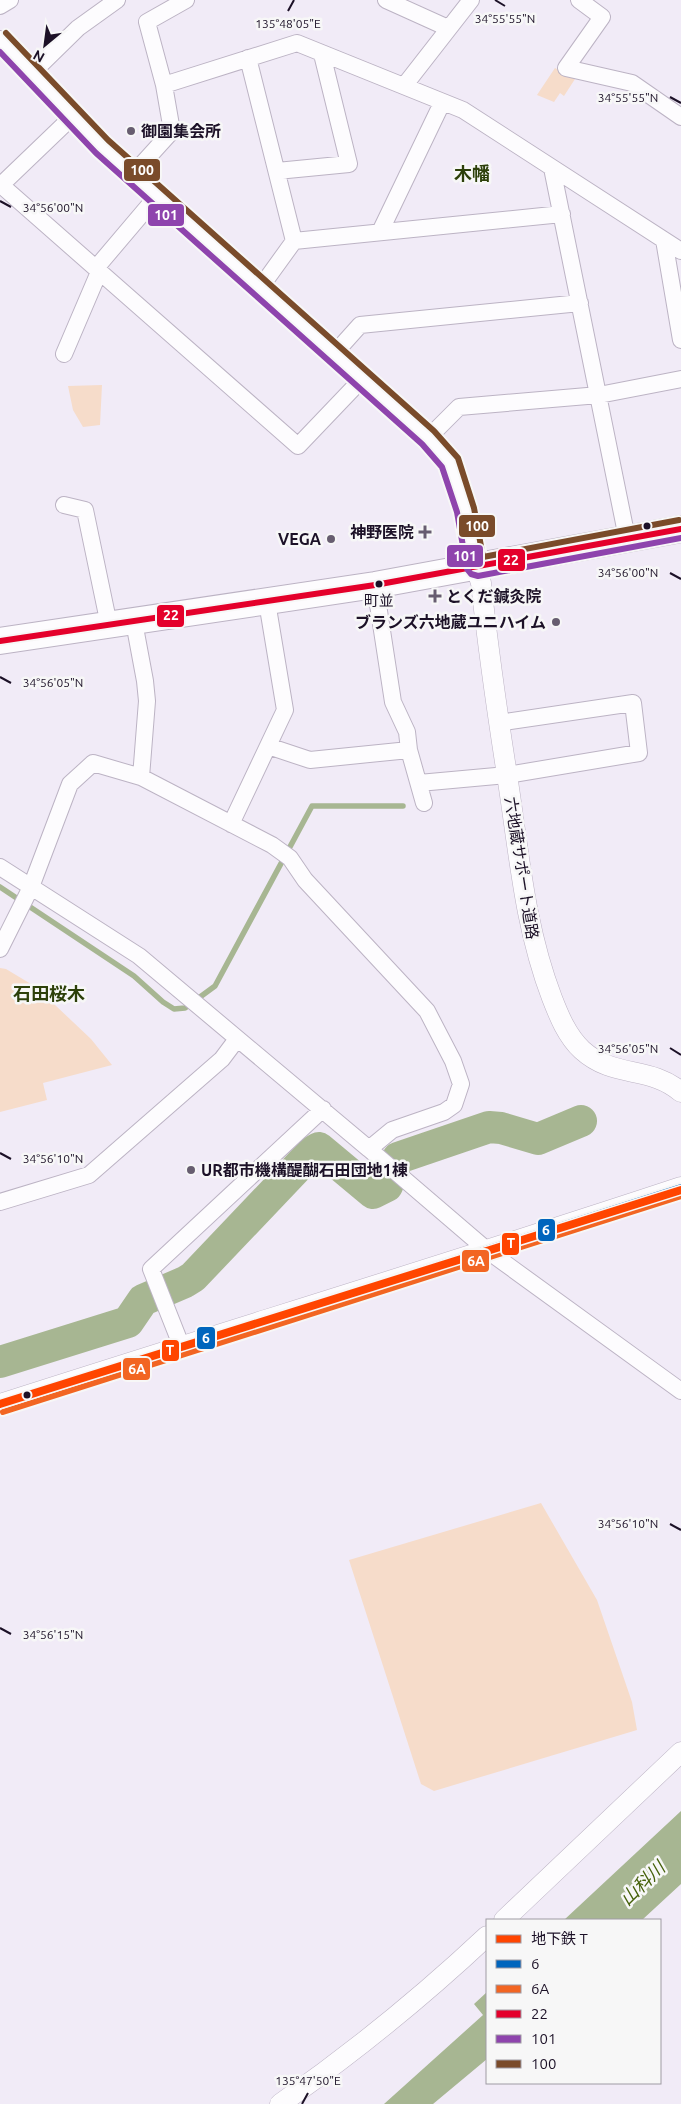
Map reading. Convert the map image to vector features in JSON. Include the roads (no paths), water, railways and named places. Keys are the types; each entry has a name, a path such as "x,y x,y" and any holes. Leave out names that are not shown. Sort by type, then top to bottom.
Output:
{"main road":[{"path":"0,641 375,585 681,529"}],"street":[{"path":"0,6 10,0"},
{"path":"32,73 78,28 116,0"},
{"path":"133,174 172,131 164,85 146,22 186,0"},
{"path":"386,0 448,28"},
{"path":"404,86 471,0"},
{"path":"579,0 602,18 566,68 632,83 681,117"},
{"path":"0,39 102,146 428,438 450,462 466,510 476,567"},
{"path":"164,85 297,43 463,110 681,251"},
{"path":"277,172 349,164 322,54"},
{"path":"248,58 294,241"},
{"path":"380,232 442,102"},
{"path":"73,116 0,185 298,446 362,379"},
{"path":"552,168 627,538"},
{"path":"64,354 97,270 158,196"},
{"path":"260,288 294,241 562,214"},
{"path":"664,240 681,340"},
{"path":"334,354 360,325 580,303"},
{"path":"428,438 459,407 599,395 681,379"},
{"path":"64,505 85,510 121,624 145,681 147,701 141,777"},
{"name":"六地蔵サポート道路","path":"476,567 481,584 498,723 527,918 542,971 561,1020 581,1049 602,1064 617,1070 650,1074 667,1082 681,1092"},
{"path":"375,585 392,702 407,732 424,803"},
{"path":"231,824 285,710 267,602"},
{"path":"419,783 507,775 639,753 633,703 498,723"},
{"path":"268,746 310,760 410,750"},
{"path":"0,949 31,887 70,784 93,763 141,777 272,845 290,858 305,880 427,1011 453,1061 461,1084 454,1105 444,1112 392,1130 369,1149"},
{"path":"0,867 140,956 488,1251 681,1391"},
{"path":"0,1202 88,1175 222,1059 237,1039"},
{"path":"181,1345 151,1269 323,1110"},
{"path":"0,1404 181,1345 488,1251 681,1187"},
{"path":"505,1919 681,1752"},
{"path":"280,2104 326,2072 434,1986 486,1937"}],"water":[{"name":"山科川","path":"681,1811 681,1884 643,1919 565,1919"},
{"path":"486,1993 486,2060 433,2104 384,2104 483,2015 474,2004"}],"waterway":[{"path":"0,887 134,976 163,1002 174,1009 185,1008 215,986 312,806 403,806"},
{"path":"0,1362 128,1322 143,1300 193,1277 312,1152 319,1148 373,1193 387,1186 398,1158 489,1127 501,1128 538,1139 581,1121"}],"metro line":[{"name":"T","path":"0,1404 681,1190"}],"place":[{"name":"御園集会所","path":"131,131"},
{"name":"神野医院","path":"425,532"},
{"name":"VEGA","path":"331,539"},
{"name":"町並","path":"379,584"},
{"name":"とくだ鍼灸院","path":"435,596"},
{"name":"ブランズ六地蔵ユニハイム","path":"556,622"},
{"name":"UR都市機構醍醐石田団地1棟","path":"191,1170"}],"district":[{"name":"木幡","path":"472,173"},
{"name":"石田桜木","path":"49,993"}]}
